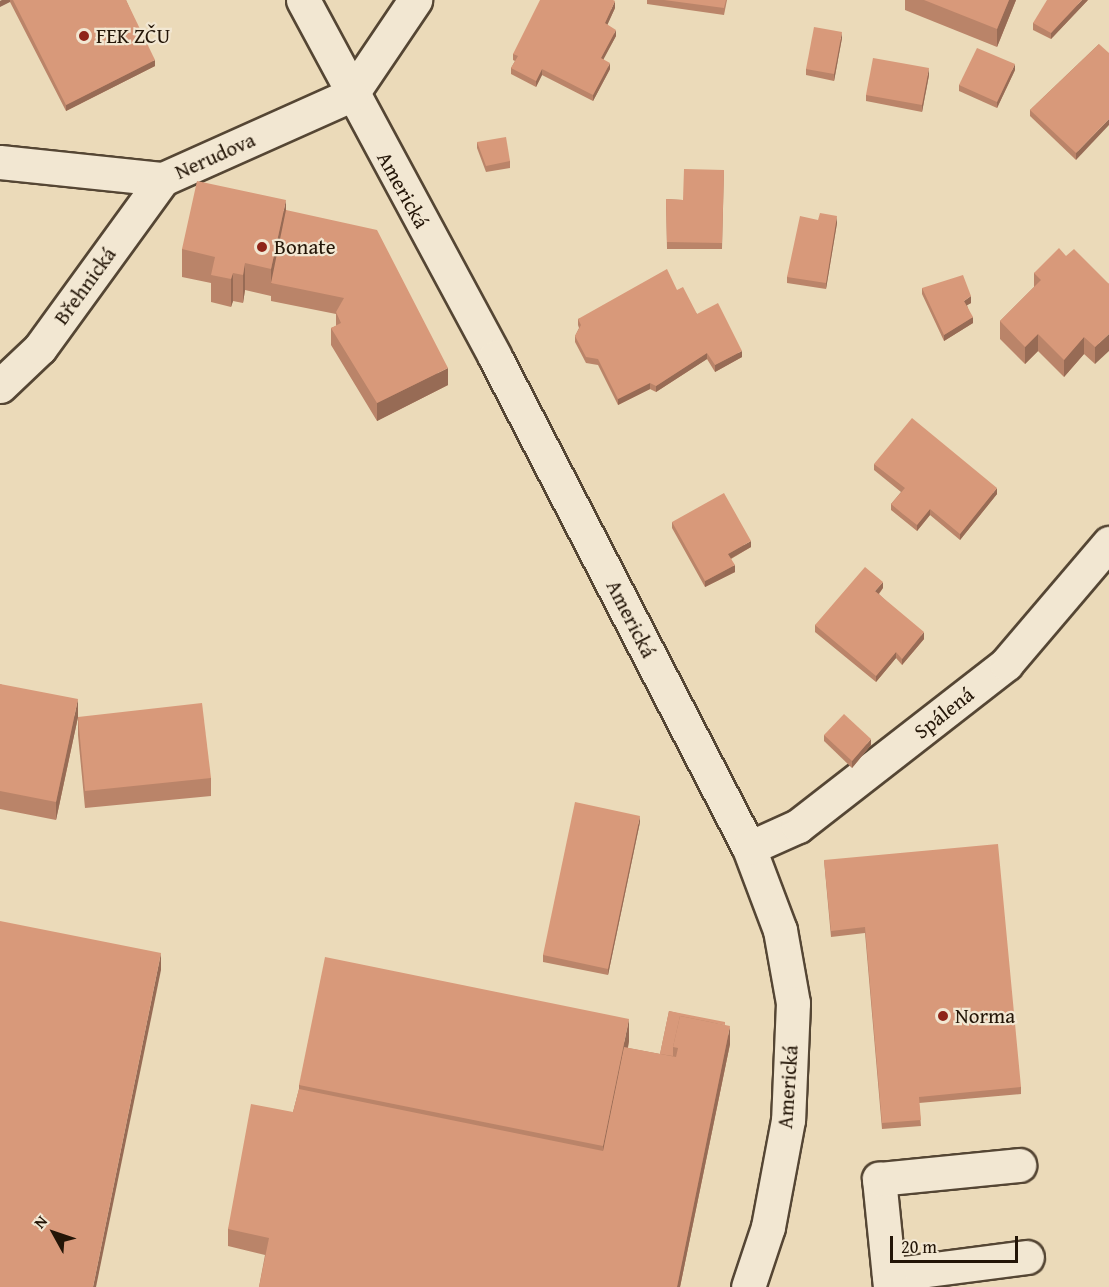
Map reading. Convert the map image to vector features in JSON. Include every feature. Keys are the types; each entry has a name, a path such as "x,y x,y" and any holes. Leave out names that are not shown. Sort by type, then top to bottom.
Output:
{"street":[{"name":"Americká","path":"303,0 351,95 495,357 749,848 780,930 793,1003 788,1120 768,1227 748,1287"},
{"path":"351,95 415,0"},
{"name":"Nerudova","path":"0,162 163,179 351,95"},
{"name":"Břehnická","path":"0,386 40,348 163,179"},
{"name":"Spálená","path":"749,848 798,826 1006,664 1109,543"},
{"path":"1019,1165 879,1179 889,1281 1027,1257"}],"building":[{"name":"FEK ZČU","path":"13,0 126,0 155,60 66,105"},
{"path":"540,0 615,1 605,23 616,30 601,58 610,63 593,95 542,69 536,81 511,68 518,56 513,54"},
{"path":"664,0 726,0 724,8"},
{"path":"924,0 1009,0 997,29"},
{"path":"1047,0 1082,0 1051,33 1033,23"},
{"path":"814,27 842,32 834,74 806,69"},
{"path":"1099,44 1109,53 1109,119 1076,153 1030,110"},
{"path":"977,48 1015,64 997,102 959,85"},
{"path":"873,58 929,68 922,105 866,95"},
{"path":"506,137 510,161 486,166 477,142"},
{"path":"684,169 724,170 722,243 667,242 666,199 683,200"},
{"path":"197,181 286,200 271,269 245,263 243,275 233,273 231,279 211,275 215,257 182,249"},
{"path":"286,210 377,230 448,368 377,403 331,328 341,323 336,312 344,298 271,283"},
{"path":"820,213 837,216 826,283 787,277 800,216 818,220"},
{"path":"1059,248 1066,256 1074,249 1109,284 1109,334 1095,347 1084,337 1064,360 1038,334 1025,347 1000,321 1041,280 1034,273"},
{"path":"667,269 677,290 683,287 697,314 718,303 742,351 715,365 707,353 656,386 650,383 618,399 598,359 586,357 575,336 581,325 578,319"},
{"path":"963,275 971,296 964,301 973,317 944,335 922,288"},
{"path":"912,418 997,488 960,534 930,509 917,525 903,514 891,504 905,488 874,464"},
{"path":"724,493 751,541 728,554 735,565 705,581 672,522"},
{"path":"865,567 883,582 875,591 924,632 902,659 896,652 876,676 815,625"},
{"path":"0,684 78,699 56,802 0,791"},
{"path":"202,703 211,778 85,791 78,717"},
{"path":"844,714 871,739 852,761 824,735"},
{"path":"575,802 640,816 608,969 543,955"},
{"name":"Norma","path":"998,844 1021,1087 919,1097 921,1120 882,1123 865,927 831,931 824,860"},
{"path":"0,921 161,953 93,1287 0,1287"},
{"path":"325,957 629,1019 603,1146 299,1085"},
{"path":"669,1011 725,1022 725,1025 680,1016 673,1056 660,1054"},
{"path":"680,1016 730,1026 677,1287 259,1287 269,1238 228,1229 251,1104 293,1112 299,1089 603,1151 624,1047 676,1057 678,1048 673,1047"}],"place":[{"name":"FEK ZČU","path":"84,36"},
{"name":"Bonate","path":"262,247"},
{"name":"Norma","path":"943,1016"}]}
